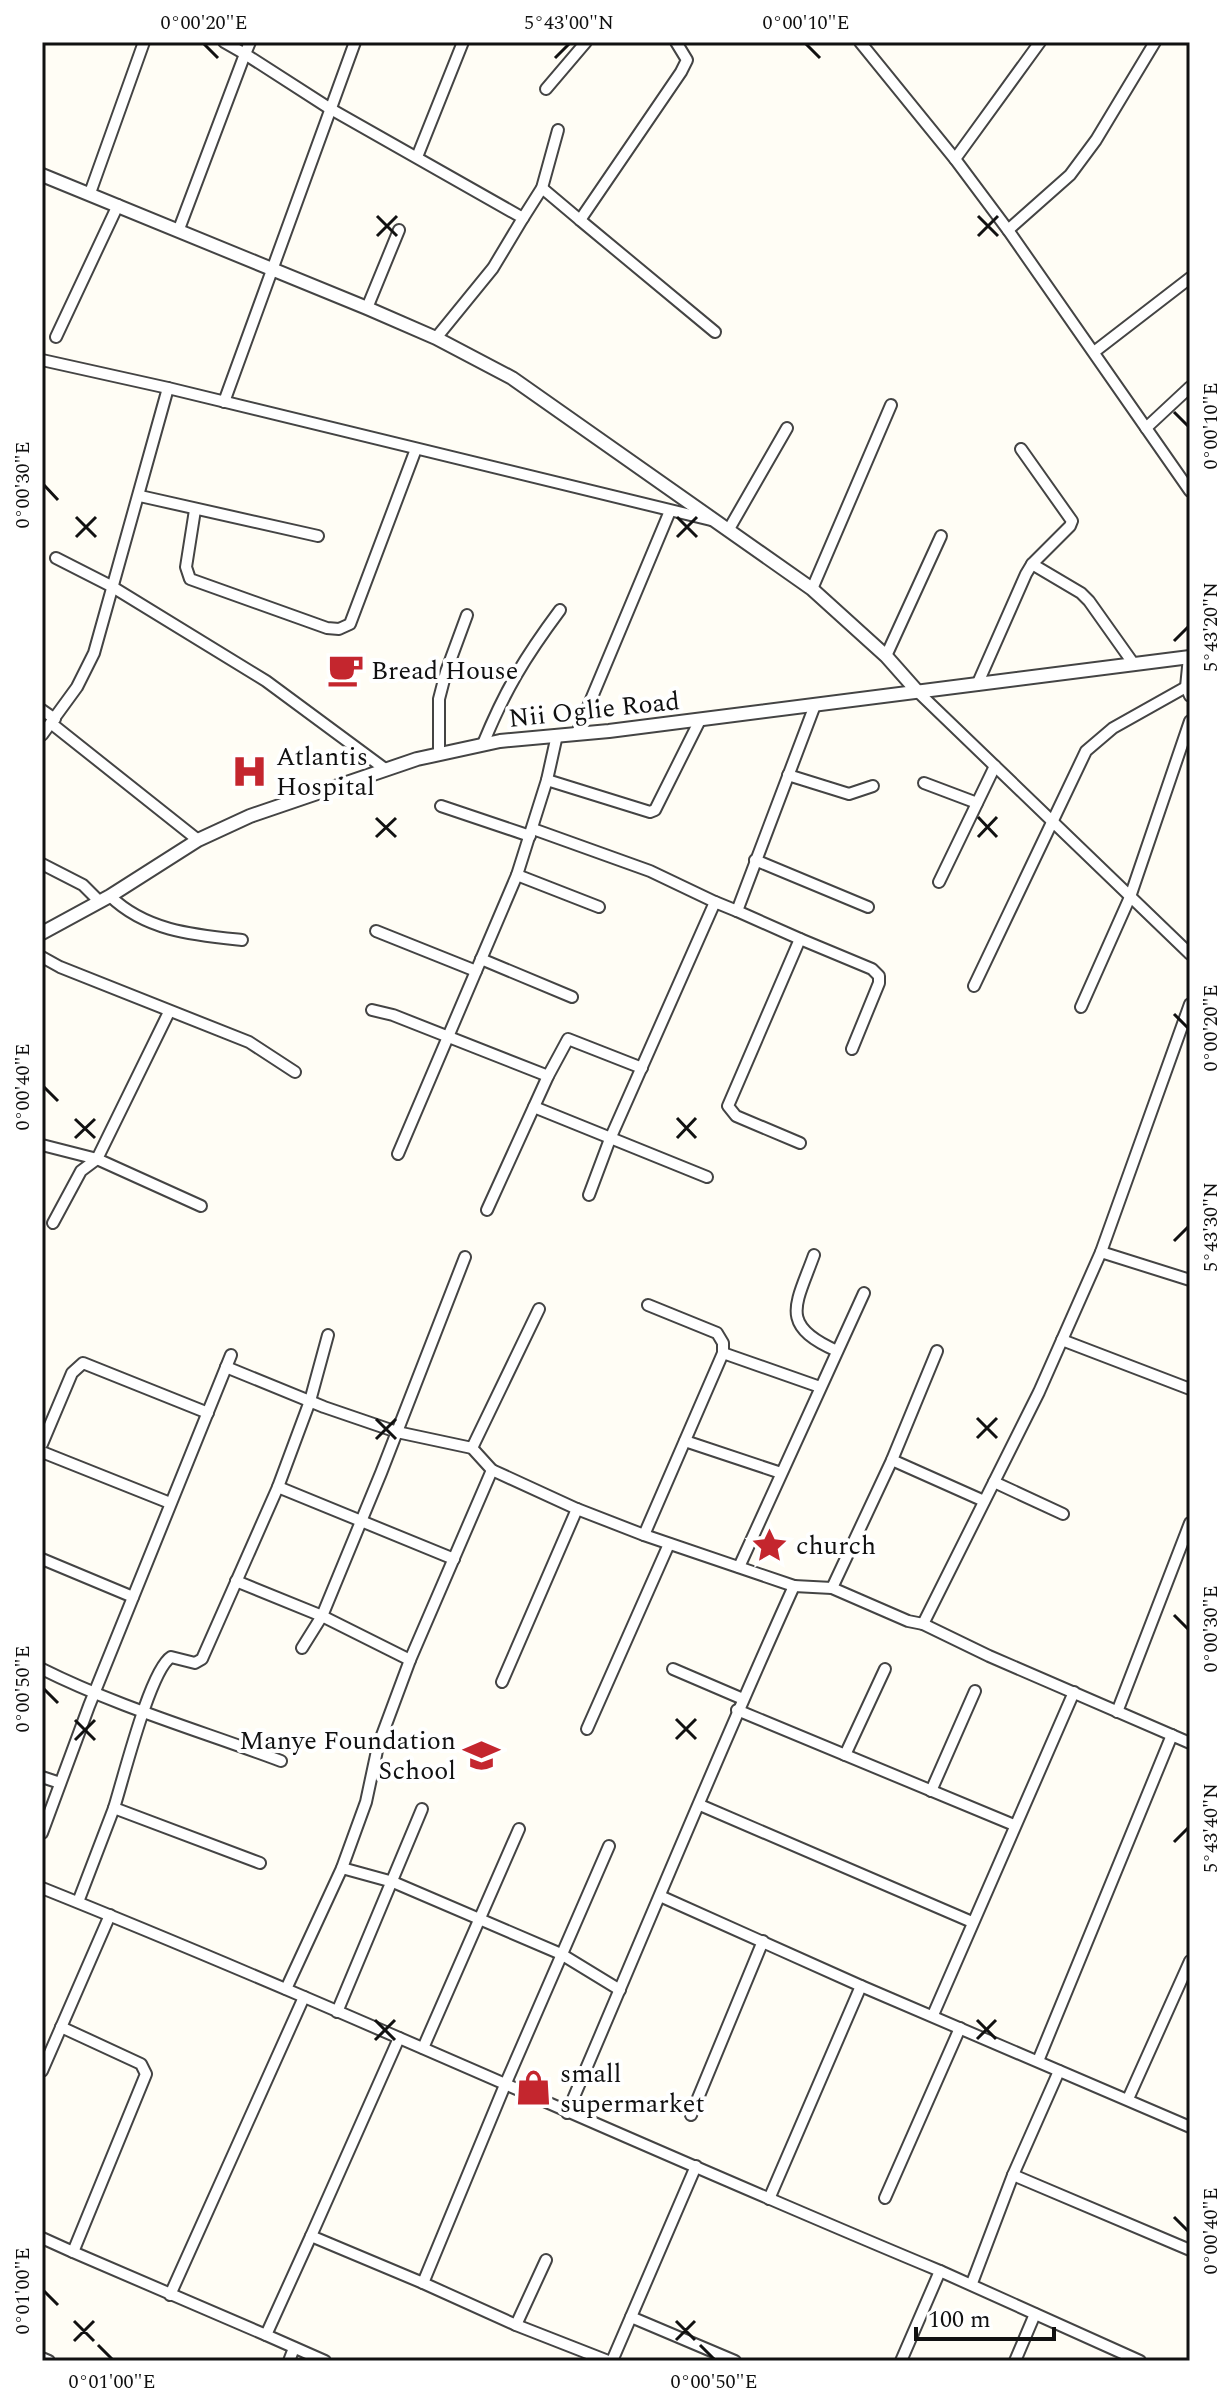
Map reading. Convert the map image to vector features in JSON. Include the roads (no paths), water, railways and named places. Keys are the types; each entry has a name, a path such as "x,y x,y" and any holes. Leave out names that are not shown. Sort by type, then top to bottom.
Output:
{"street":[{"path":"90,193 144,42"},
{"path":"224,42 329,108 523,218"},
{"path":"179,229 250,42"},
{"path":"224,402 355,42"},
{"path":"417,157 463,42"},
{"path":"580,220 681,72 687,60 676,42"},
{"path":"860,42 1008,230 1190,491"},
{"path":"955,159 1040,42"},
{"path":"1008,230 1070,175 1101,132 1155,42"},
{"path":"546,89 582,44"},
{"path":"436,338 493,268 542,188 558,130"},
{"path":"42,175 367,308 436,338 512,378 812,589 886,656 917,691 1190,954"},
{"path":"542,188 715,332"},
{"path":"56,337 118,205"},
{"path":"367,308 399,230"},
{"path":"1094,352 1190,278"},
{"path":"42,361 168,388 724,526"},
{"path":"1146,428 1190,387"},
{"path":"42,735 77,687 94,653 168,388"},
{"path":"812,589 891,405"},
{"path":"724,526 787,428"},
{"path":"195,510 186,567 190,579 327,628 339,629 350,624 416,449"},
{"path":"977,685 1032,564 1072,521 1021,449"},
{"path":"140,496 318,536"},
{"path":"577,733 670,511"},
{"path":"886,656 941,536"},
{"path":"56,558 111,586 266,681 385,769"},
{"path":"1032,564 1081,593 1133,663"},
{"path":"483,744 500,702 523,660 560,610"},
{"path":"439,754 439,699 467,615"},
{"path":"974,986 1079,764 1094,742 1147,707 1188,692 1189,657"},
{"name":"Nii Oglie Road","path":"42,933 105,899 198,840 250,816 385,769 439,754 483,744 700,720 1189,657"},
{"path":"737,911 815,705"},
{"path":"42,710 198,840"},
{"path":"547,780 650,812 655,810 700,720"},
{"path":"1081,1007 1130,897 1190,721"},
{"path":"398,1154 517,875 547,780 557,735"},
{"path":"939,882 995,766"},
{"path":"788,775 849,794 873,786"},
{"path":"924,783 977,803"},
{"path":"441,806 650,871 872,969 879,976 879,983 852,1049"},
{"path":"755,860 868,907"},
{"path":"42,864 146,922 193,935 242,940"},
{"path":"517,875 599,907"},
{"path":"589,1195 610,1139 715,902"},
{"path":"376,931 476,971"},
{"path":"800,939 728,1106 736,1116 800,1143"},
{"path":"42,957 169,1012 249,1042 295,1072"},
{"path":"481,959 572,997"},
{"path":"923,1624 1062,1340 1101,1252 1190,1004"},
{"path":"372,1010 393,1015 548,1076"},
{"path":"53,1223 81,1171 97,1159 169,1012"},
{"path":"487,1210 568,1039 642,1068"},
{"path":"534,1107 707,1177"},
{"path":"42,1145 97,1159 201,1206"},
{"path":"1101,1252 1190,1280"},
{"path":"814,1255 800,1294 798,1323 813,1340 837,1351"},
{"path":"302,1648 322,1616 465,1257"},
{"path":"739,1567 864,1293"},
{"path":"644,1535 723,1353 723,1343 717,1333 648,1305"},
{"path":"472,1448 539,1309"},
{"path":"78,1902 114,1808 143,1710 165,1660 171,1657 195,1663 202,1659 278,1487 310,1401 328,1335"},
{"path":"1062,1340 1190,1389"},
{"path":"832,1588 892,1460 937,1351"},
{"path":"723,1353 820,1387"},
{"path":"42,1833 231,1355"},
{"path":"42,1444 72,1373 83,1363 208,1413"},
{"path":"226,1367 397,1432 472,1448 492,1470 577,1509 644,1535 794,1586 832,1588 908,1621 923,1624 1190,1743"},
{"path":"685,1441 781,1473"},
{"path":"42,1452 170,1503"},
{"path":"892,1460 984,1501"},
{"path":"286,1989 342,1868 366,1802 378,1746 410,1660 492,1470"},
{"path":"994,1482 1063,1514"},
{"path":"278,1487 454,1559"},
{"path":"502,1682 577,1509"},
{"path":"1117,1712 1190,1523"},
{"path":"587,1729 669,1544"},
{"path":"42,1559 133,1597"},
{"path":"236,1581 322,1616 410,1660"},
{"path":"567,2113 700,1805 737,1710 794,1586"},
{"path":"42,1669 94,1695 281,1761"},
{"path":"673,1669 743,1699"},
{"path":"845,1755 885,1669"},
{"path":"931,1791 975,1691"},
{"path":"933,2015 1074,1692"},
{"path":"737,1710 1014,1825"},
{"path":"1038,2061 1172,1735"},
{"path":"42,1777 60,1783"},
{"path":"700,1805 972,1922"},
{"path":"114,1808 260,1863"},
{"path":"337,2012 422,1809"},
{"path":"423,2048 519,1829"},
{"path":"423,2283 609,1846"},
{"path":"342,1868 393,1882 561,1954 620,1990"},
{"path":"42,1888 286,1989 567,2113 972,2283 1136,2360"},
{"path":"660,1896 1190,2127"},
{"path":"42,2071 110,1915"},
{"path":"691,2115 763,1941"},
{"path":"1128,2099 1190,1961"},
{"path":"769,2199 861,1986"},
{"path":"170,2295 304,1997"},
{"path":"61,2027 141,2064 146,2074 73,2252"},
{"path":"885,2198 960,2028"},
{"path":"266,2335 399,2038"},
{"path":"972,2283 1013,2175 1059,2071"},
{"path":"311,2236 516,2325 610,2361 696,2166"},
{"path":"1013,2175 1190,2250"},
{"path":"42,2238 325,2361"},
{"path":"516,2325 546,2260"},
{"path":"901,2361 940,2271"},
{"path":"1015,2361 1035,2314"},
{"path":"631,2317 735,2361"},
{"path":"289,2361 294,2348"},
{"path":"42,2358 49,2361"}],"place":[{"name":"Bread House","path":"345,670"},
{"name":"Atlantis Hospital","path":"250,771"},
{"name":"church","path":"770,1545"},
{"name":"Manye Foundation School","path":"482,1755"},
{"name":"small supermarket","path":"534,2088"}]}
